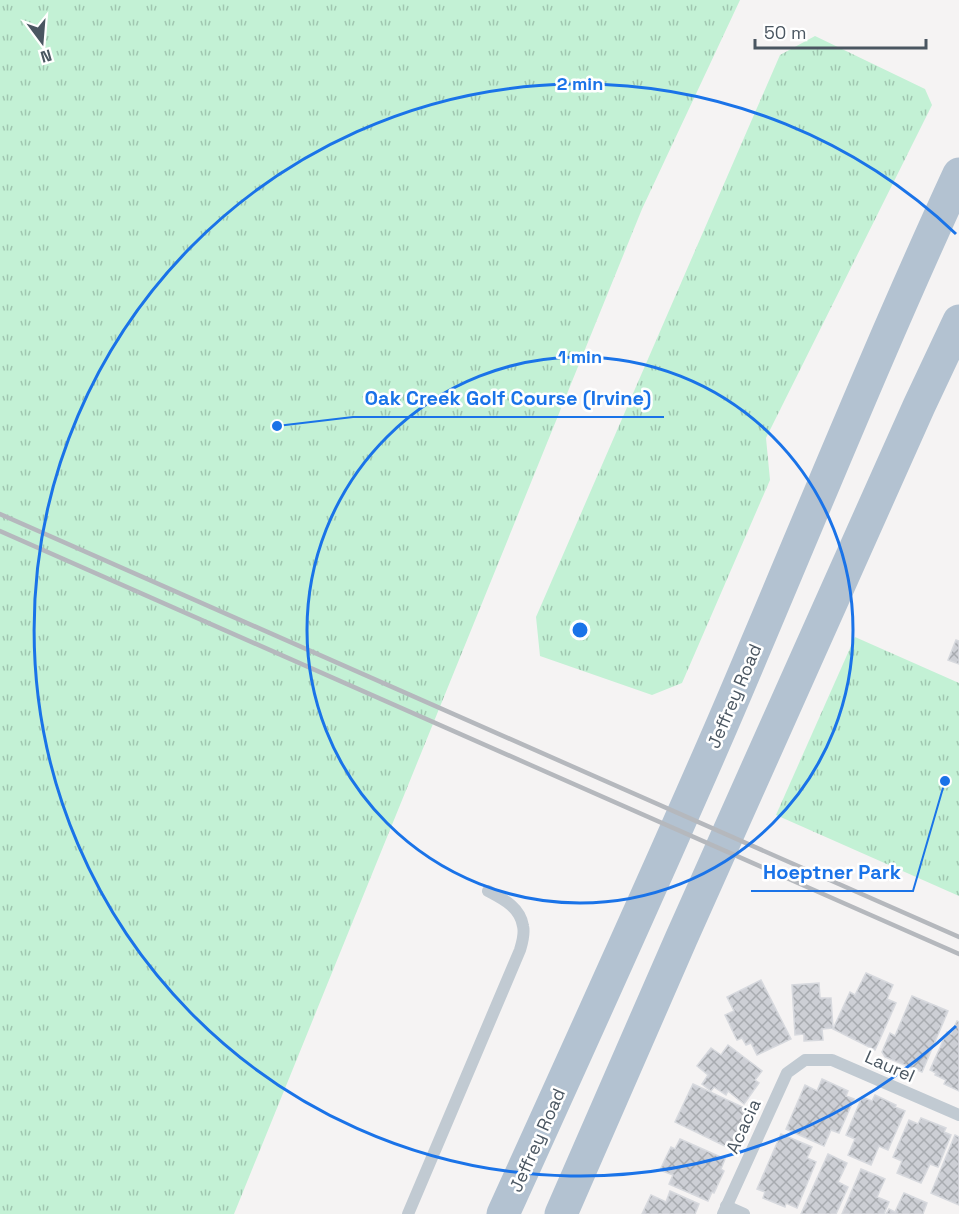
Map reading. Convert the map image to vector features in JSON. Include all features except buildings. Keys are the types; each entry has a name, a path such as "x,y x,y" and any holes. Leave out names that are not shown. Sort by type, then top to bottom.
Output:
{"main road":[{"name":"Jeffrey Road","path":"503,1214 718,735 869,375 959,174"},
{"path":"561,1214 681,939 959,321"}],"lane":[{"path":"408,1214 520,950 524,927 518,910 488,891"},
{"name":"Laurel","path":"805,1060 832,1060 959,1115"},
{"name":"Acacia","path":"724,1210 787,1073 805,1060"},
{"path":"724,1210 744,1214"}],"green space":[{"path":"0,0 740,0 642,209 234,1214 0,1214"},
{"path":"815,36 925,89 932,105 766,438 770,480 682,683 652,695 540,656 536,617 780,55"},
{"path":"855,637 959,683 959,896 776,815"}],"railway":[{"path":"0,514 959,937"},
{"path":"0,531 959,954"}],"place":[{"name":"Oak Creek Golf Course (Irvine)","path":"277,426"},
{"name":"Hoeptner Park","path":"945,781"}]}
